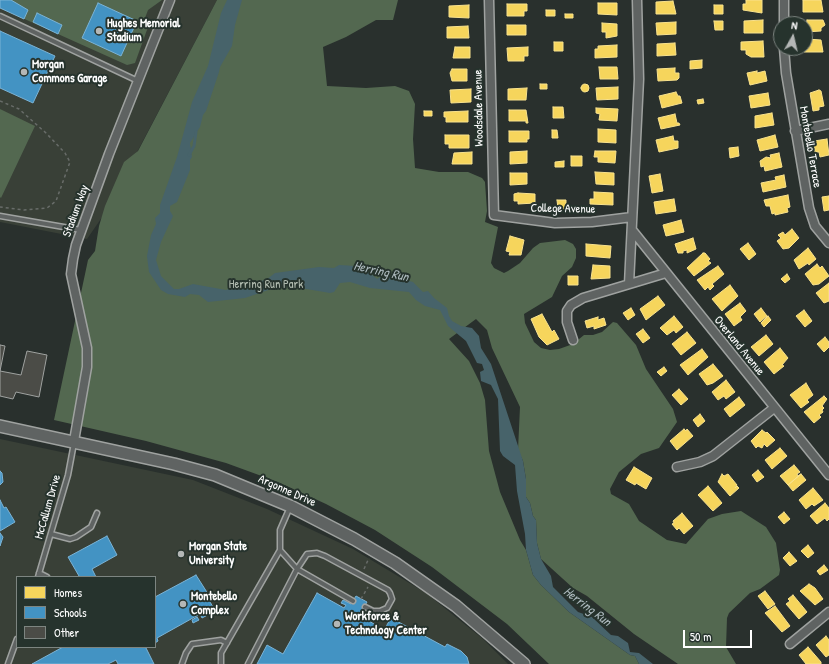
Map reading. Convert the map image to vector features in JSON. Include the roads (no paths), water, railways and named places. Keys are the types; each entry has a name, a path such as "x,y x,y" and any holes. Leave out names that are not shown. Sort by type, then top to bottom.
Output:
{"main road":[{"name":"Argonne Drive","path":"0,426 159,460 215,475 290,506 342,532 395,563 456,606 524,664"}],"street":[{"name":"Stadium Way","path":"74,441 87,367 87,348 71,274 76,245 170,0"},
{"name":"Woodsdale Avenue","path":"489,0 494,215"},
{"path":"629,284 639,79 637,0"},
{"path":"784,0 784,16"},
{"name":"Montebello Terrace","path":"785,56 795,132 812,221 829,243"},
{"path":"795,132 829,124"},
{"name":"College Avenue","path":"494,215 555,223 592,222 632,217"},
{"name":"Overland Avenue","path":"632,230 829,475"},
{"path":"573,340 567,322 567,311 571,305 583,298 666,273"},
{"path":"677,467 700,462 713,456 774,408"},
{"path":"790,644 829,612"}],"lane":[{"path":"0,16 138,81"},
{"path":"0,216 82,230"},
{"name":"McCallum Drive","path":"38,575 68,475 74,441"},
{"path":"220,664 221,653 280,550 280,530 290,506"},
{"path":"51,534 70,539 76,537 91,527 97,513"},
{"path":"280,550 297,569 353,601"},
{"path":"248,664 297,569 307,554 317,553 388,590 390,593 392,599 387,608 380,611 373,611 364,607"},
{"path":"182,664 186,653 192,644 221,640 227,643"},
{"path":"8,664 16,642"}],"water":[{"name":"Herring Run","path":"227,0 242,0 235,25 232,46 220,67 200,127 190,143 192,157 190,160 190,170 177,202 170,206 170,211 173,216 161,242 156,260 161,276 174,289 179,289 193,284 226,290 243,284 266,280 275,273 319,267 334,268 339,265 356,266 365,269 377,279 387,275 413,282 423,292 428,291 434,298 447,308 452,321 461,326 472,328 479,336 481,348 491,364 523,461 526,479 526,497 530,503 533,516 536,520 537,543 541,559 551,576 553,587 578,612 592,617 611,635 618,636 628,643 630,652 639,653 653,664 639,664 635,656 630,655 569,612 541,585 533,575 526,550 525,534 517,491 515,465 503,456 500,451 498,399 491,385 481,381 480,372 484,370 482,364 477,363 466,341 448,326 440,310 425,306 416,300 409,292 370,288 350,282 340,283 334,292 330,293 283,285 245,298 208,302 199,295 190,294 185,297 168,294 161,290 149,272 147,256 151,235 156,224 155,218 160,213 160,205 177,157 192,102 208,66 221,13"}],"waterway":[{"name":"Herring Run","path":"189,155 194,146 196,132"}],"place":[{"name":"Hughes Memorial Stadium","path":"99,31"},
{"name":"Morgan Commons Garage","path":"24,72"},
{"name":"Morgan State University","path":"181,554"},
{"name":"Montebello Complex","path":"183,604"},
{"name":"Workforce & Technology Center","path":"337,624"}],"park label":[{"name":"Herring Run Park","path":"266,285"}]}
